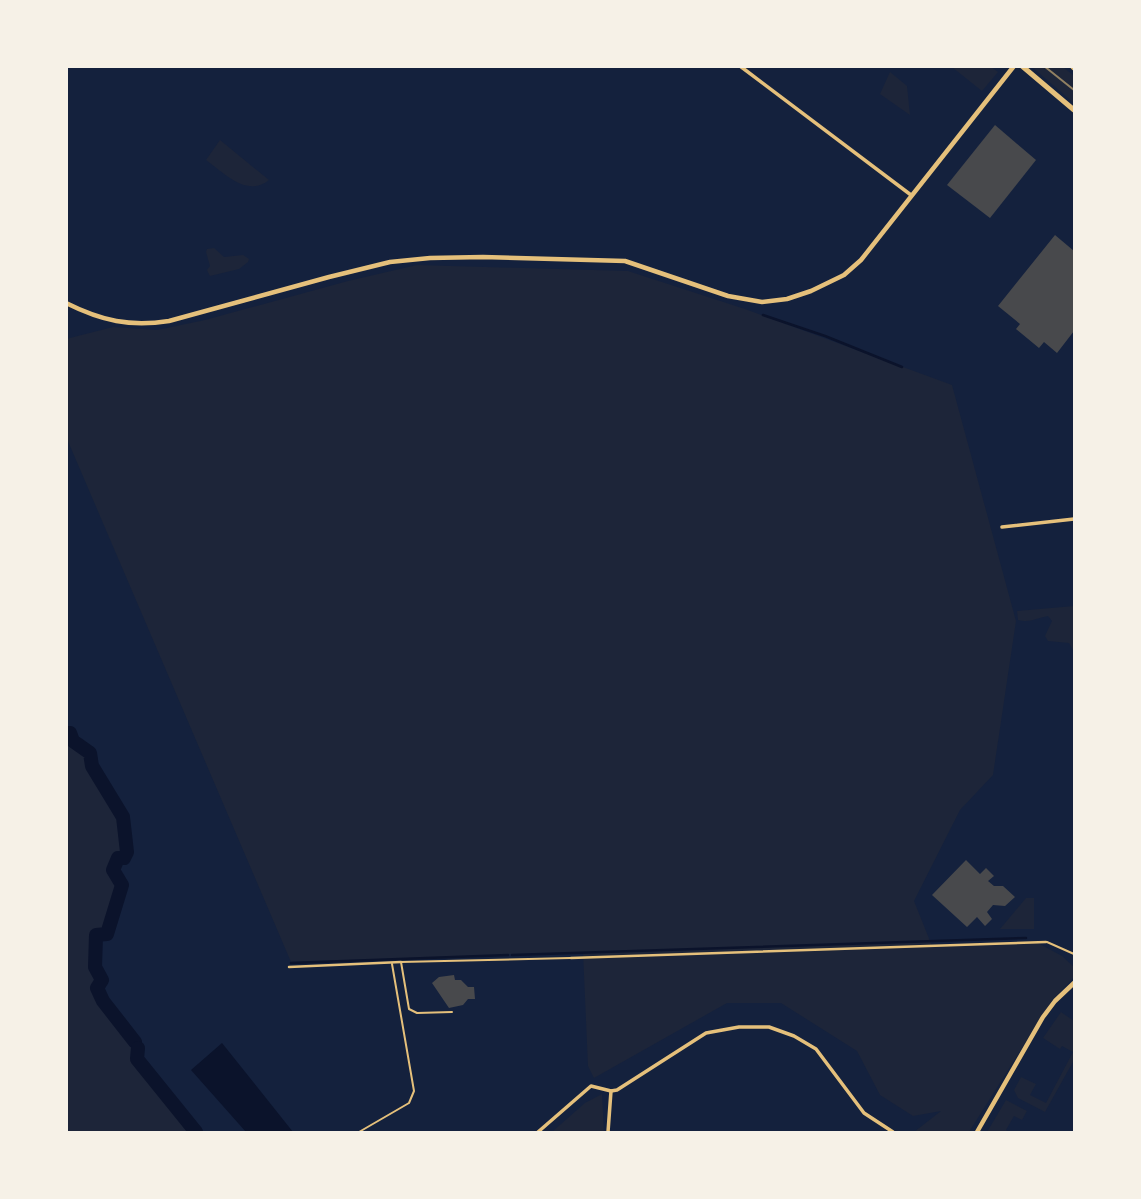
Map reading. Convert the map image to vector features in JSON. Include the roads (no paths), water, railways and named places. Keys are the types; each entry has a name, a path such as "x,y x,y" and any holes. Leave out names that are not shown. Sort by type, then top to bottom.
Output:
{"main road":[{"path":"1022,66 1074,110"}],"street":[{"path":"740,66 911,195"},
{"path":"66,303 92,317 151,324 390,262 477,257 625,261 728,296 762,302 787,299 844,275 861,260 1014,66"},
{"path":"1002,527 1074,519"},
{"path":"570,958 1046,942"},
{"path":"289,967 401,962"},
{"path":"977,1132 1043,1017 1074,983"},
{"path":"538,1132 590,1086 611,1092 618,1090 706,1033 739,1027 769,1027 794,1036 816,1049 864,1113 893,1132"},
{"path":"607,1132 611,1092"}],"lane":[{"path":"1046,942 1074,954"},
{"path":"453,1012 416,1013 409,1009 401,962 570,958"},
{"path":"359,1132 409,1103 414,1091 392,963"}],"waterway":[{"path":"763,315 902,367"},
{"path":"66,733 70,733 73,741 90,753 92,766 123,817 127,852 124,858 118,858 113,870 122,885 107,934 96,935 95,967 102,980 97,988 103,1001 135,1042"},
{"path":"512,955 1026,938"},
{"path":"291,963 508,955"},
{"path":"138,1048 137,1059 196,1132"}],"tram line":[{"path":"1044,66 1074,90"}]}
